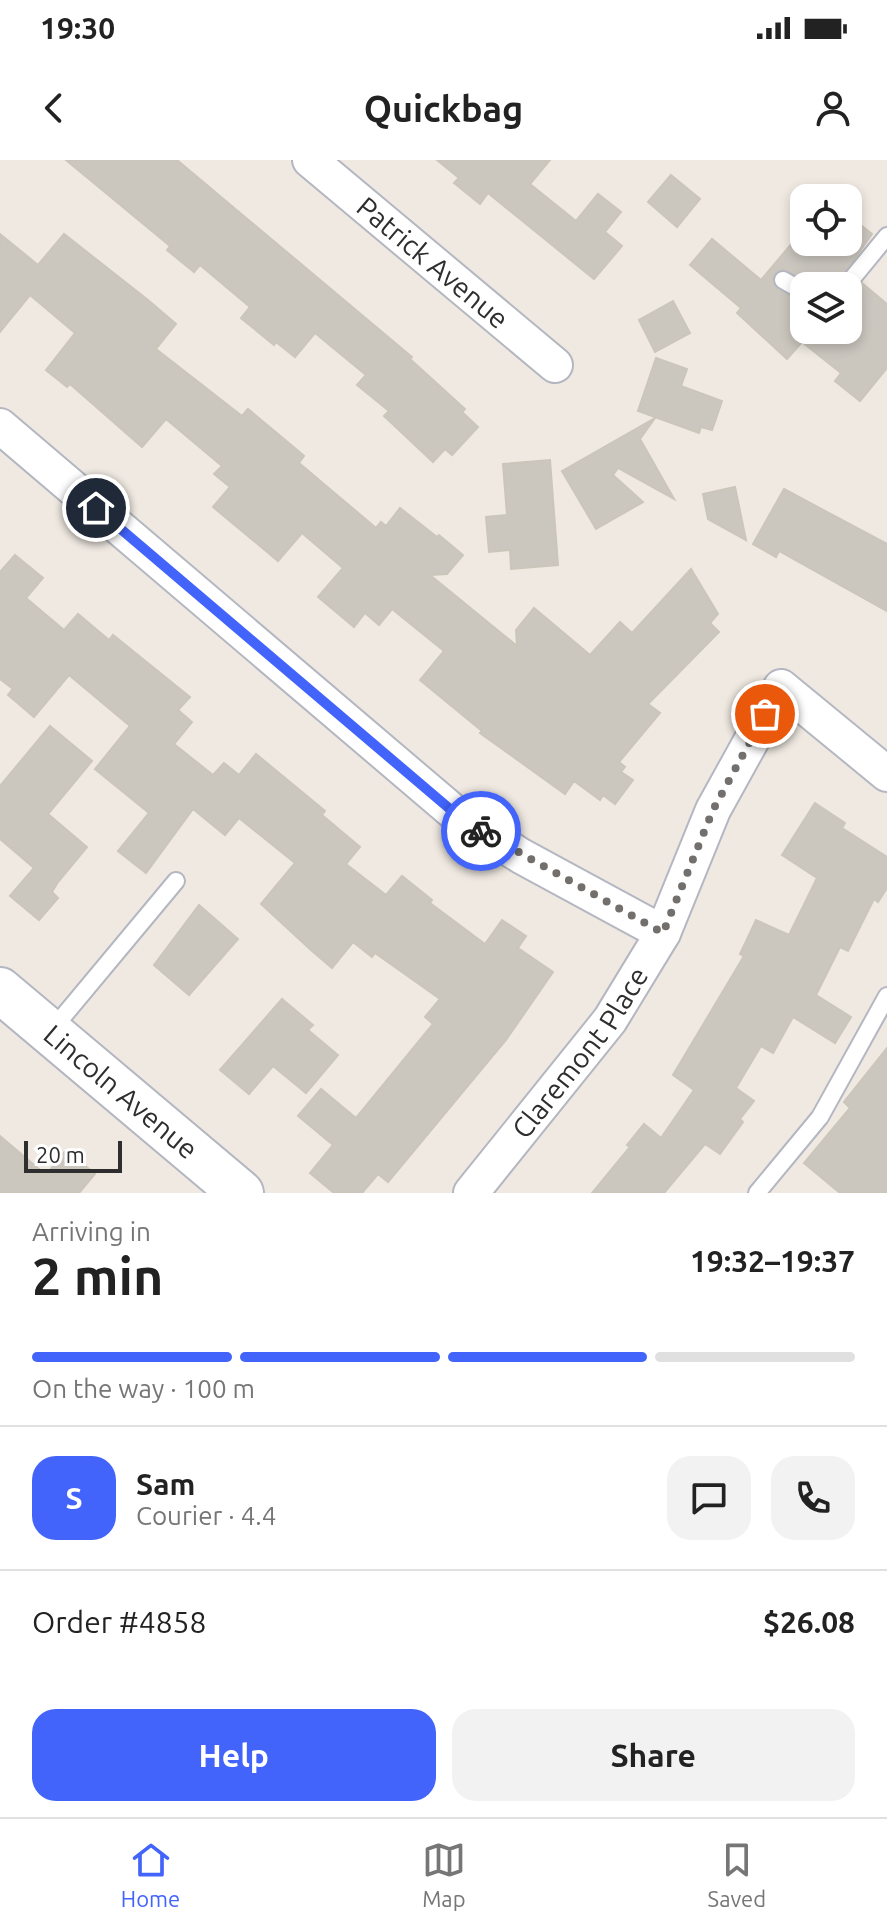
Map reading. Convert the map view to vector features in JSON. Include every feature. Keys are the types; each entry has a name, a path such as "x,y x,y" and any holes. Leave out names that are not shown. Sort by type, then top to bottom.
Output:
{"street":[{"name":"Patrick Avenue","path":"324,164 555,365"},
{"path":"0,426 457,815 521,856 663,933"},
{"name":"Claremont Place","path":"471,1193 610,1020 663,933 713,810 781,687 887,774"},
{"name":"Lincoln Avenue","path":"0,990 241,1193"}],"lane":[{"path":"857,272 887,236"},
{"path":"783,280 790,284"},
{"path":"50,1033 176,881"},
{"path":"757,1193 820,1117 887,996"}],"building":[{"path":"66,160 177,160 412,357 410,359 465,409 462,412 478,427 452,455 445,449 433,462 384,416 389,411 357,385 366,375 315,333 295,357 276,342 274,345 241,318 250,307 200,265 194,272 167,250 170,246"},
{"path":"437,160 550,160 530,184 576,221 598,194 621,212 605,232 622,246 594,279 488,193 480,204 454,183 459,178"},
{"path":"671,175 700,199 677,227 648,202"},
{"path":"862,226 872,234 862,248"},
{"path":"0,234 38,265 64,234 148,300 176,324 156,349 242,416 248,409 304,456 299,463 376,528 381,522 386,526 400,508 437,537 439,535 463,555 447,574 430,575 517,646 516,630 534,608 590,655 620,622 632,633 691,569 718,614 710,623 719,632 648,704 660,713 619,762 625,767 621,772 633,780 615,804 603,795 600,800 574,781 565,794 480,733 482,731 420,680 444,651 392,609 379,625 365,613 354,627 318,597 343,568 302,533 278,561 213,507 230,487 214,474 222,466 166,419 142,447 70,384 67,387 46,370 75,333 30,295 0,332"},
{"path":"712,239 761,280 790,246 790,256 856,256 845,272 790,273 784,269 774,274 772,281 778,290 790,296 790,344 800,344 787,359 737,313 741,308 690,265"},
{"path":"862,283 887,304 887,368 860,401 835,381 841,373 805,344 862,344"},
{"path":"673,301 690,333 655,352 639,320"},
{"path":"656,358 687,369 681,386 722,401 712,430 701,427 699,433 638,411"},
{"path":"655,418 640,439 674,499 618,468 613,475 643,502 596,529 562,471"},
{"path":"550,460 558,565 511,569 510,550 489,552 486,517 507,515 503,464"},
{"path":"735,487 746,540 708,519 703,494"},
{"path":"784,489 887,544 887,611 779,551 776,557 753,544"},
{"path":"15,555 43,578 26,598 64,630 78,614 109,640 113,635 190,697 178,710 192,722 174,744 213,775 224,763 239,775 256,754 325,811 322,815 360,847 346,864 386,895 402,876 432,900 430,903 485,944 502,920 526,936 518,948 553,972 506,1040 388,1182 378,1174 362,1193 334,1193 310,1173 333,1145 298,1116 321,1089 356,1118 433,1024 425,1017 440,999 375,953 372,957 353,942 332,968 312,951 261,904 295,863 239,818 225,835 193,809 146,873 118,851 149,813 95,769 130,726 69,675 34,717 8,695 13,689 0,679 0,572"},
{"path":"50,726 92,761 48,814 87,847 58,882 52,892 58,898 39,920 10,896 34,868 0,839 0,786"},
{"path":"815,803 845,823 842,828 887,857 887,888 878,902 874,899 848,951 840,947 816,995 851,1017 835,1043 793,1017 773,1053 761,1046 736,1088 754,1101 740,1119 743,1122 720,1154 705,1144 664,1193 592,1193 630,1147 627,1145 644,1124 661,1138 694,1090 673,1075 744,956 740,954 756,920 789,935 817,878 782,855"},
{"path":"199,905 238,939 189,995 154,965"},
{"path":"282,999 313,1025 308,1030 338,1055 306,1093 273,1066 249,1094 220,1070"},
{"path":"887,1048 887,1193 840,1193 804,1163 850,1108 844,1102"},
{"path":"0,1136 46,1175 66,1150 95,1174 79,1193 0,1193"}],"way so far":[{"path":"481,831 663,933 713,810 765,714"}],"route":[{"path":"96,508 457,815 481,831"}]}
